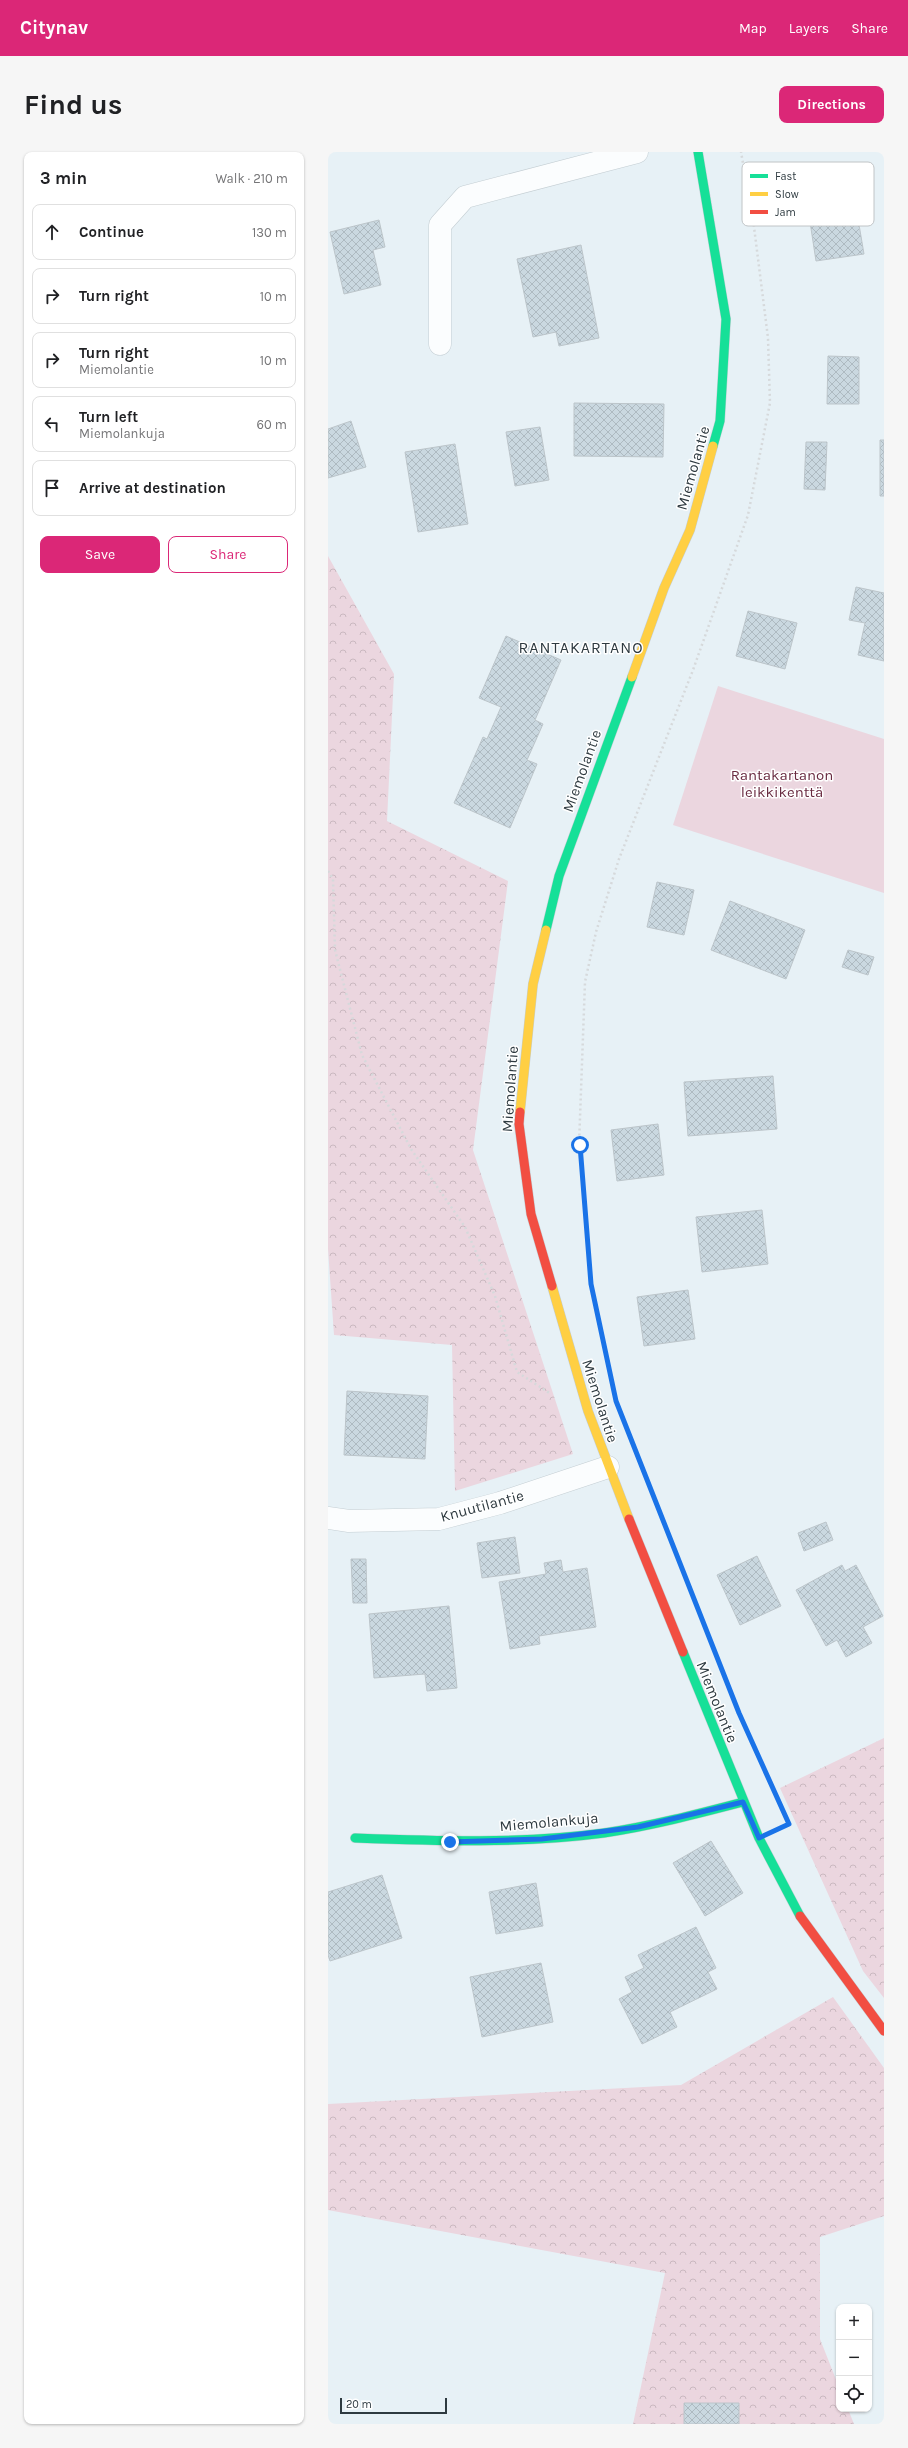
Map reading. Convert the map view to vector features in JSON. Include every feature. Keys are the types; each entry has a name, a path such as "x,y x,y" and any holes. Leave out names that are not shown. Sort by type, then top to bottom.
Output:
{"street":[{"path":"440,344 440,225 465,197 637,152"},
{"name":"Miemolantie","path":"698,152 726,318 720,421 690,530 664,588 559,876 533,984 519,1124 531,1214 588,1411 608,1467 743,1802 759,1838 804,1922 884,2031"},
{"name":"Knuutilantie","path":"328,1518 349,1521 438,1519 500,1503 608,1467"},
{"name":"Miemolankuja","path":"355,1838 450,1842 542,1839 638,1827 743,1802"}],"path":[{"path":"741,152 743,162"},
{"path":"610,1370 591,1284 580,1145 585,982 596,932 619,859 693,670 748,515 770,403 768,338 754,226"},
{"path":"328,871 333,879 335,950 362,1056 411,1149 465,1227 495,1296 517,1372 554,1396 588,1411"},
{"path":"759,1838 789,1824 764,1769"}],"green space":[{"path":"328,556 394,674 387,821 508,881 473,1150 573,1454 455,1491 452,1345 334,1335 328,1249"},
{"name":"Rantakartanon leikkikenttä","path":"718,686 884,739 884,893 673,825"},
{"path":"884,1738 884,1998 863,1971 780,1788"},
{"path":"833,1997 884,2068 884,2216 820,2237 820,2339 836,2379 836,2412 849,2412 854,2424 633,2424 665,2273 328,2210 328,2104 681,2085"}],"building":[{"path":"379,220 385,247 373,250 381,285 344,294 330,232"},
{"path":"811,226 859,226 864,254 816,261"},
{"path":"581,245 599,338 559,346 556,332 533,337 517,259"},
{"path":"828,356 859,357 859,404 827,404"},
{"path":"574,403 664,404 663,457 574,456"},
{"path":"351,421 366,467 328,478 328,429"},
{"path":"540,427 549,480 515,486 506,432"},
{"path":"880,440 884,440 884,496 880,496"},
{"path":"806,442 827,442 825,490 804,489"},
{"path":"455,444 468,524 418,532 405,452"},
{"path":"856,587 884,593 884,661 858,655 865,623 849,620"},
{"path":"748,611 797,623 785,669 736,656"},
{"path":"506,636 561,660 535,720 543,724 527,760 537,764 510,828 454,803 483,737 487,739 501,707 479,698"},
{"path":"657,882 694,890 684,935 647,927"},
{"path":"730,901 805,930 786,979 711,950"},
{"path":"848,950 874,957 868,975 842,967"},
{"path":"773,1076 777,1129 688,1136 684,1082"},
{"path":"658,1124 664,1175 617,1181 611,1130"},
{"path":"762,1210 768,1264 702,1272 696,1217"},
{"path":"688,1290 695,1339 644,1346 637,1297"},
{"path":"347,1391 428,1396 425,1459 344,1455"},
{"path":"826,1522 833,1540 804,1551 798,1533"},
{"path":"515,1537 520,1573 482,1578 477,1543"},
{"path":"757,1556 781,1606 740,1625 717,1575"},
{"path":"351,1559 366,1559 367,1603 353,1603"},
{"path":"561,1560 563,1572 587,1568 596,1627 539,1636 540,1644 510,1649 499,1582 546,1574 544,1563"},
{"path":"842,1565 845,1571 856,1565 883,1616 863,1627 872,1643 846,1657 837,1640 826,1646 796,1590"},
{"path":"449,1606 457,1688 427,1691 425,1674 374,1678 369,1614"},
{"path":"711,1841 743,1893 705,1916 673,1863"},
{"path":"382,1875 402,1938 330,1961 328,1955 328,1892"},
{"path":"536,1883 543,1926 496,1934 489,1892"},
{"path":"696,1927 716,1968 708,1972 717,1989 670,2012 677,2027 642,2044 619,1999 632,1992 625,1977 644,1968 638,1955"},
{"path":"541,1963 553,2022 482,2037 470,1977"},
{"path":"684,2403 739,2403 739,2424 684,2424"}],"traffic: fast":[{"path":"698,152 726,319 720,421 713,446"},
{"path":"546,930 559,876 632,677"},
{"path":"683,1652 759,1838 800,1916"},
{"path":"355,1838 480,1841 542,1839 604,1833 639,1827 743,1802"}],"traffic: slow":[{"path":"632,677 664,588 690,530 713,446"},
{"path":"520,1112 533,984 546,930"},
{"path":"552,1286 588,1411 629,1519"}],"traffic: jam":[{"path":"520,1112 519,1124 531,1214 552,1286"},
{"path":"629,1519 683,1652"},
{"path":"800,1916 884,2031"}],"district":[{"name":"RANTAKARTANO","path":"581,647"}],"route":[{"path":"450,1842 542,1839 638,1827 743,1802 759,1838 789,1824 739,1713 616,1401 591,1284 580,1145"}]}
